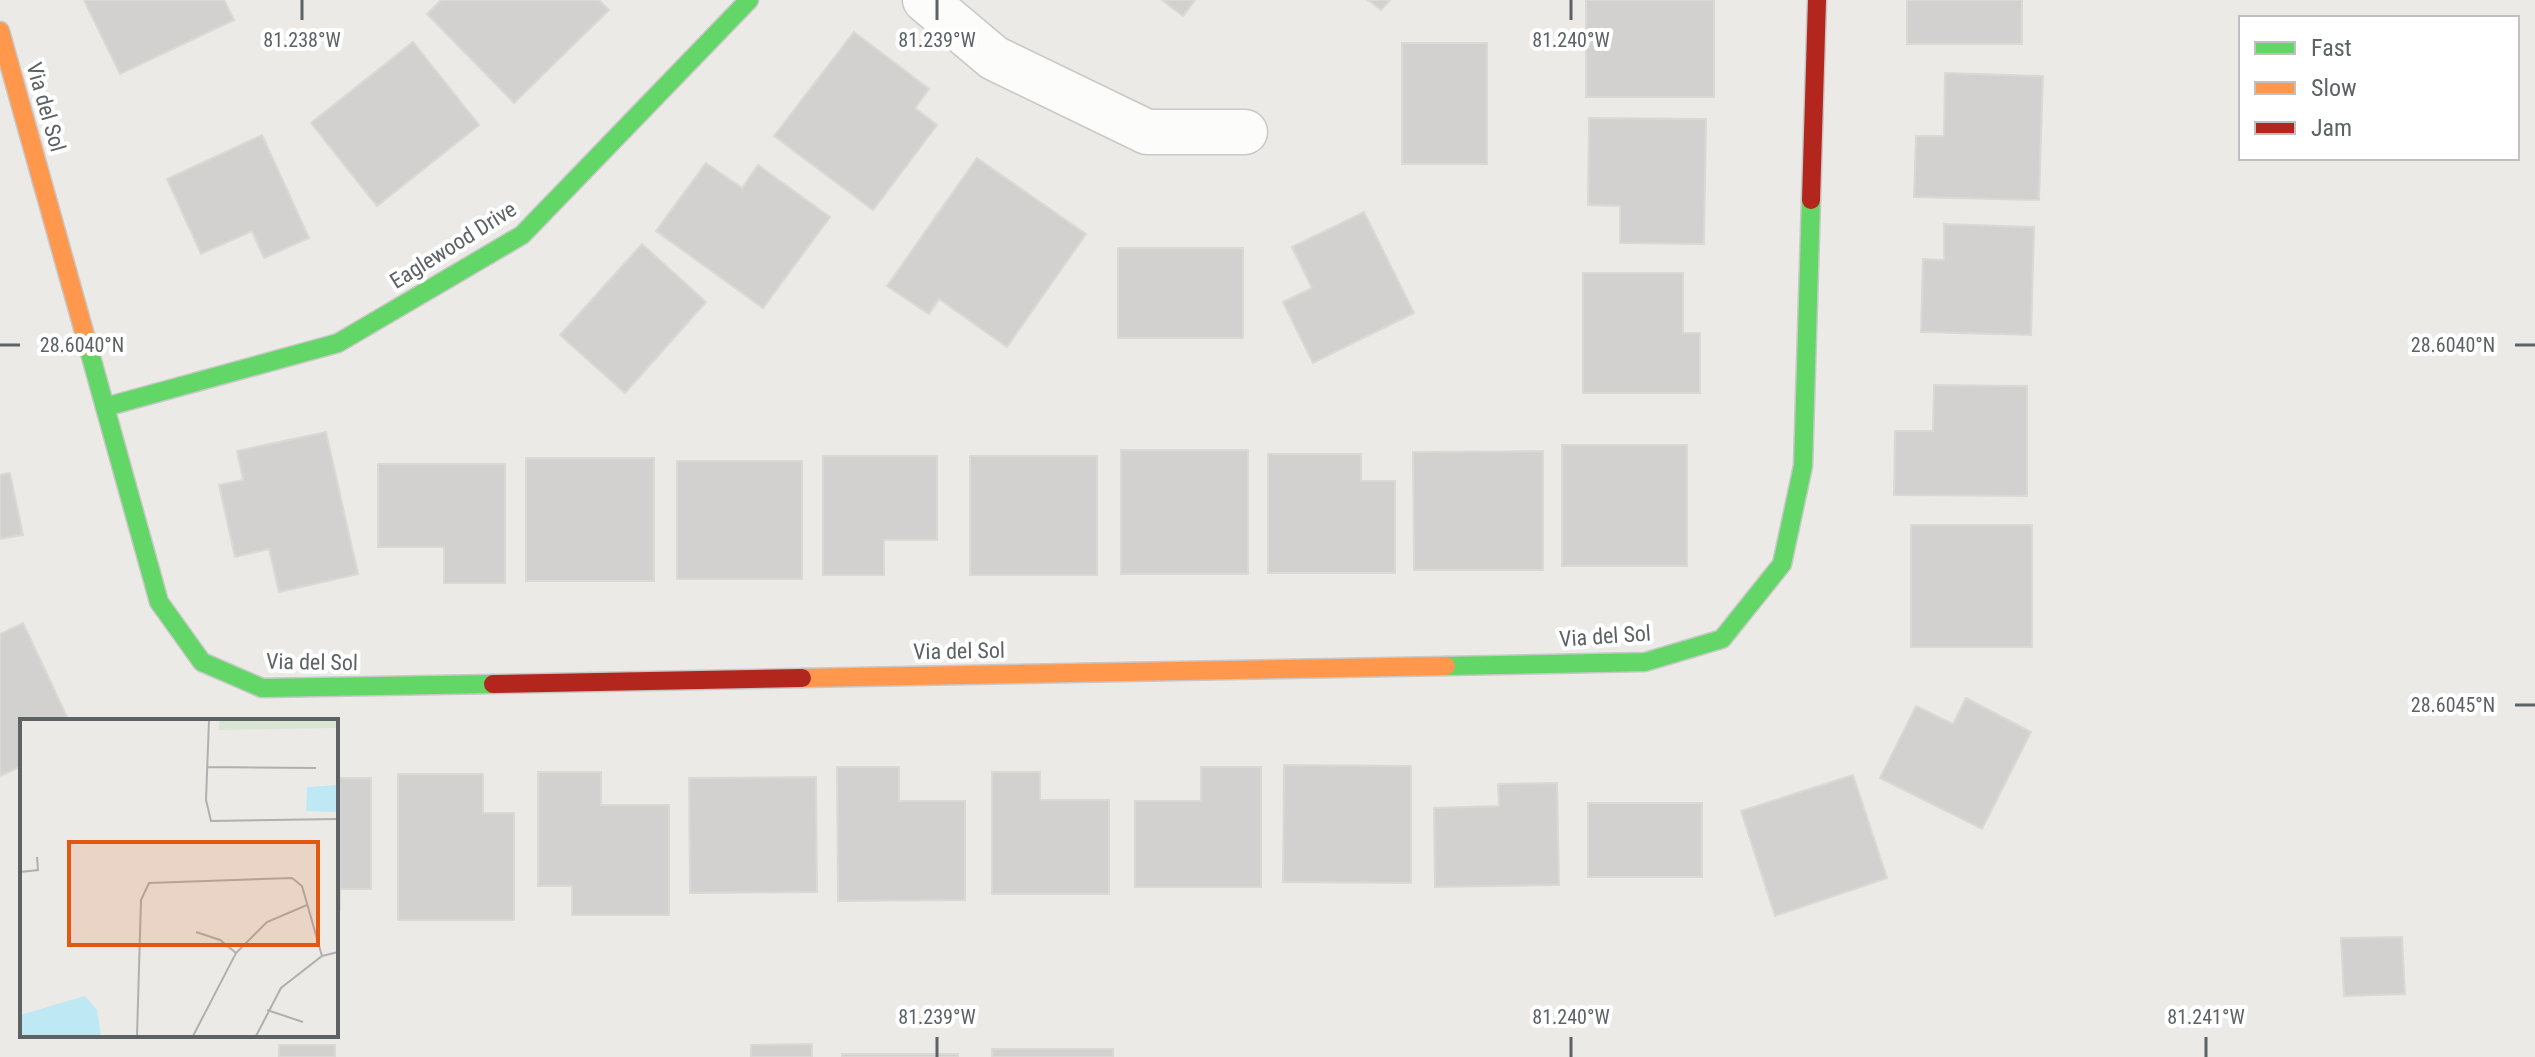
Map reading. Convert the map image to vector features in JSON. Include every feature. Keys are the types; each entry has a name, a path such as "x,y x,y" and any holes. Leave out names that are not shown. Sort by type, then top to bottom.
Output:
{"street":[{"name":"Eaglewood Drive","path":"105,407 338,343 522,235 749,0"},
{"path":"925,0 994,58 1147,132 1245,132"},
{"name":"Via del Sol","path":"0,31 159,602 202,662 262,688 1645,662 1722,639 1782,564 1803,466 1817,0"}],"building":[{"path":"84,0 224,0 234,20 120,74"},
{"path":"441,0 599,0 609,10 514,103 427,14"},
{"path":"1162,0 1195,0 1183,16"},
{"path":"1368,0 1390,0 1381,10"},
{"path":"1586,0 1714,0 1714,97 1586,97"},
{"path":"1907,0 2022,0 2022,44 1907,44"},
{"path":"854,32 929,89 915,108 937,125 873,210 774,136"},
{"path":"413,42 479,125 377,206 311,123"},
{"path":"1402,43 1487,43 1487,164 1402,164"},
{"path":"1945,73 2043,76 2039,200 1914,197 1916,136 1944,136"},
{"path":"1589,118 1706,119 1704,244 1620,243 1620,206 1588,205"},
{"path":"262,135 309,238 264,258 252,231 201,254 167,179"},
{"path":"977,158 1086,234 1007,347 939,299 929,314 887,286"},
{"path":"706,163 742,188 758,165 830,217 763,308 656,231"},
{"path":"1364,212 1414,313 1313,363 1283,302 1312,288 1292,247"},
{"path":"1944,224 2034,227 2031,335 1921,332 1923,259 1944,260"},
{"path":"642,244 706,302 625,393 560,335"},
{"path":"1118,248 1243,248 1243,338 1118,338"},
{"path":"1583,273 1683,273 1683,333 1700,333 1700,393 1583,393"},
{"path":"1934,385 2027,386 2027,496 1894,495 1895,431 1933,431"},
{"path":"326,432 358,574 279,592 269,549 235,557 219,485 243,480 237,451"},
{"path":"1562,445 1687,445 1687,566 1562,566"},
{"path":"1121,450 1248,450 1248,574 1121,574"},
{"path":"1543,451 1543,570 1414,570 1413,452"},
{"path":"1268,454 1361,454 1361,481 1395,481 1395,573 1268,573"},
{"path":"823,456 937,456 937,540 884,540 884,575 823,575"},
{"path":"970,456 1097,456 1097,575 970,575"},
{"path":"526,458 654,458 654,581 526,581"},
{"path":"677,461 802,461 802,579 677,579"},
{"path":"378,464 505,464 505,583 444,583 444,547 378,547"},
{"path":"10,473 23,535 0,539 0,475"},
{"path":"1911,525 2032,525 2032,647 1911,647"},
{"path":"23,623 68,719 20,719 20,767 0,776 0,634"},
{"path":"1966,698 2031,732 1982,829 1880,778 1916,706 1953,724"},
{"path":"1284,765 1411,766 1411,883 1283,882"},
{"path":"837,767 899,767 899,801 965,801 965,900 838,901"},
{"path":"1201,767 1261,767 1261,887 1135,887 1135,801 1201,801"},
{"path":"538,772 601,772 601,805 669,805 669,915 572,915 572,886 538,886"},
{"path":"992,772 1040,772 1040,800 1109,800 1109,894 992,894"},
{"path":"398,774 483,774 483,813 514,813 514,920 398,920"},
{"path":"1853,775 1887,878 1775,916 1741,811"},
{"path":"816,777 817,892 690,893 689,778"},
{"path":"338,778 371,778 371,889 340,889 340,910"},
{"path":"1557,783 1559,885 1435,887 1434,808 1499,806 1498,784"},
{"path":"1588,803 1702,803 1702,877 1588,877"},
{"path":"2402,937 2405,994 2344,996 2341,938"},
{"path":"812,1044 812,1057 751,1057 751,1045"},
{"path":"279,1045 335,1045 335,1057 279,1057"},
{"path":"992,1049 1113,1049 1113,1057 992,1057"},
{"path":"842,1054 958,1054 958,1057 842,1057"}],"traffic: fast":[{"path":"105,407 338,343 522,235 749,0"},
{"path":"1446,666 1645,662 1722,639 1782,564 1803,466 1811,200"},
{"path":"88,346 159,602 202,662 262,688 493,684"}],"traffic: slow":[{"path":"0,31 88,346"},
{"path":"802,678 1446,666"}],"traffic: jam":[{"path":"1811,200 1817,0"},
{"path":"493,684 802,678"}]}
